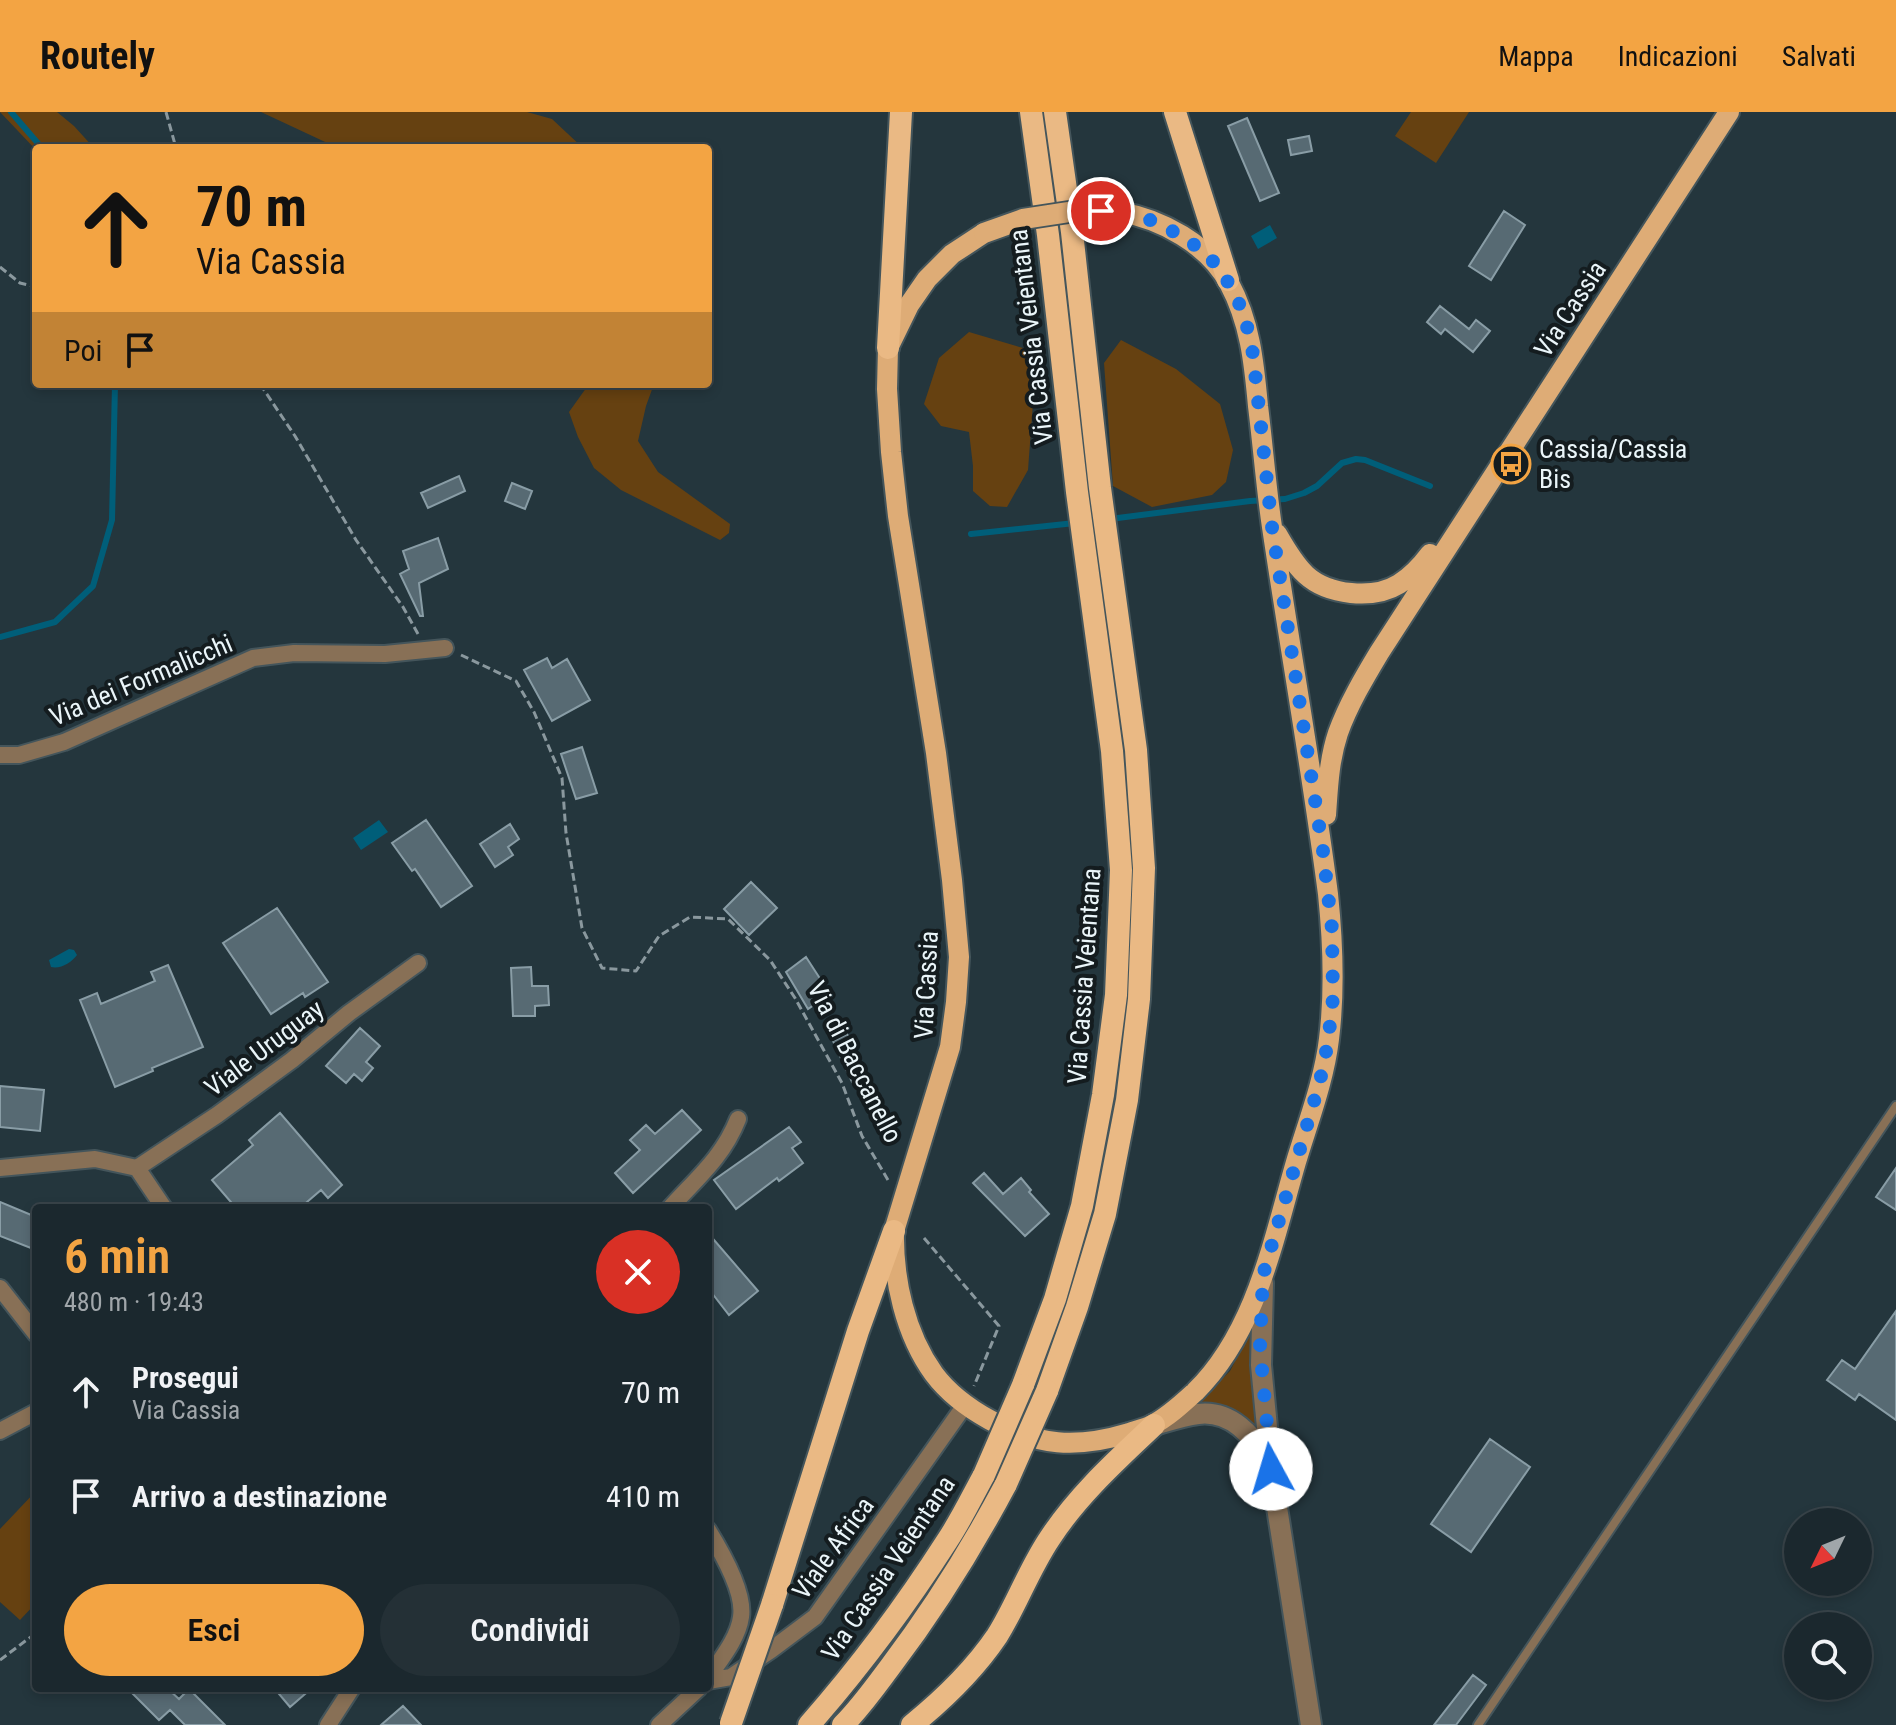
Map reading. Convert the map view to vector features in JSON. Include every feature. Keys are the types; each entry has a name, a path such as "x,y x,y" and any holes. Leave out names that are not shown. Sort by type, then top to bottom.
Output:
{"highway":[{"path":"888,348 901,112"},
{"name":"Via Cassia Veientana","path":"809,1725 840,1690 908,1598 948,1540 984,1475 1023,1385 1055,1299 1082,1206 1103,1095 1116,995 1121,870 1112,751 1031,112"},
{"name":"Via Cassia Veientana","path":"843,1725 920,1628 976,1540 1006,1484 1047,1391 1077,1307 1105,1214 1127,1100 1139,999 1144,868 1136,750 1100,488 1072,232 1055,112"},
{"path":"1175,112 1228,280"},
{"path":"730,1724 772,1605 858,1331 894,1231"},
{"path":"912,1725 966,1676 998,1634 1031,1569 1071,1508 1154,1425"}],"main road":[{"name":"Via Cassia","path":"1323,851 1329,769 1338,733 1354,697 1455,534 1729,112"},
{"name":"Via Cassia","path":"1082,210 1120,212 1146,218 1184,237 1207,255 1228,280 1244,313 1253,354 1270,509 1323,851 1332,929 1333,998 1328,1042 1320,1081 1263,1275 1242,1325 1214,1370 1187,1399 1154,1425 1102,1440 1058,1443 1034,1440 965,1405 935,1374 912,1334 896,1272 894,1231 950,1047 959,957 936,753 898,516 887,389 888,348 909,305 927,279 952,254 984,233 1023,219 1082,210"},
{"name":"Via Cassia","path":"1270,509 1285,549 1306,575 1324,586 1348,593 1374,592 1396,586 1455,534"}],"street":[{"name":"Via dei Formalicchi","path":"0,755 19,755 64,742 253,658 294,653 385,654 445,648"},
{"name":"Viale Uruguay","path":"137,1168 217,1115 418,963"},
{"path":"674,1204 719,1155 738,1119"},
{"path":"0,1168 95,1159 137,1168 161,1204"},
{"path":"1263,1275 1260,1347 1271,1469 1311,1725"},
{"path":"0,1288 32,1329"},
{"name":"Viale Africa","path":"712,1679 731,1677 815,1617 965,1405"},
{"path":"0,1431 32,1414"},
{"path":"1154,1425 1196,1414 1215,1414 1227,1418 1252,1438 1271,1469"},
{"path":"712,1538 738,1589 741,1616 733,1638 712,1673"},
{"path":"328,1725 349,1692"},
{"path":"659,1725 695,1692"}],"lane":[{"path":"1478,1725 1896,1106"}],"path":[{"path":"166,112 175,144"},
{"path":"0,267 20,283 32,286"},
{"name":"Via di Baccanello","path":"582,928 602,968 636,971 659,936 690,917 728,919 770,960 795,998 842,1083 862,1136 892,1187"},
{"path":"924,1238 999,1326 965,1405"},
{"path":"0,1660 32,1636"}],"shaded area":[{"path":"0,112 57,112 90,144 32,144"},
{"path":"261,112 527,112 552,119 579,144 329,144"},
{"path":"1411,112 1469,112 1436,163 1395,136"},
{"path":"969,332 1023,348 1035,376 1028,470 1007,507 990,506 973,491 969,432 941,426 924,404 939,358"},
{"path":"1121,340 1176,369 1220,404 1233,450 1226,482 1212,495 1152,507 1113,486 1104,363"},
{"path":"586,388 653,388 638,441 658,472 730,524 729,533 720,540 621,490 594,468 569,412"},
{"path":"1254,1316 1252,1381 1256,1432 1244,1416 1232,1408 1198,1403 1230,1371"},
{"path":"32,1495 32,1607 20,1620 0,1602 0,1529"}],"water":[{"path":"1270,225 1277,238 1258,249 1251,236"},
{"path":"379,820 388,832 361,850 353,838"},
{"path":"69,949 74,950 75,958 62,966 51,967 49,960"}],"building":[{"path":"1247,118 1279,193 1260,201 1228,126"},
{"path":"1309,136 1312,151 1291,155 1288,140"},
{"path":"1504,211 1525,225 1491,280 1469,266"},
{"path":"1440,306 1469,329 1476,320 1490,331 1473,352 1445,329 1441,334 1427,322"},
{"path":"459,476 465,491 428,508 421,493"},
{"path":"512,483 532,491 525,509 505,501"},
{"path":"438,538 448,569 419,583 423,616 420,616 400,574 409,569 403,551"},
{"path":"547,658 552,668 567,659 590,700 552,721 524,670"},
{"path":"582,747 597,793 576,799 561,754"},
{"path":"426,820 472,886 441,907 415,869 412,871 392,843"},
{"path":"510,824 519,839 508,847 513,855 495,867 480,844"},
{"path":"751,882 777,908 749,935 724,909"},
{"path":"277,908 328,982 305,997 303,993 271,1014 223,943"},
{"path":"806,957 830,994 808,1009 786,972"},
{"path":"168,965 203,1047 115,1087 80,1000 97,993 101,1004 155,981 151,972"},
{"path":"531,967 532,986 548,986 549,1005 535,1006 535,1016 513,1016 511,968"},
{"path":"360,1028 380,1046 366,1062 373,1068 362,1081 354,1074 346,1083 326,1066"},
{"path":"847,1034 867,1075 852,1082 833,1041"},
{"path":"0,1086 44,1090 40,1131 0,1127"},
{"path":"682,1110 701,1130 633,1193 615,1173 640,1150 630,1140 646,1125 655,1134"},
{"path":"280,1113 342,1185 328,1198 321,1190 305,1204 233,1204 212,1180 253,1145 249,1140"},
{"path":"789,1127 801,1142 792,1148 803,1163 736,1209 714,1180"},
{"path":"1896,1168 1896,1210 1876,1197"},
{"path":"984,1173 1003,1194 1021,1178 1049,1214 1025,1236 973,1183"},
{"path":"0,1202 32,1215 32,1248 0,1236"},
{"path":"712,1238 758,1291 729,1315 712,1293"},
{"path":"1896,1311 1896,1420 1859,1394 1855,1400 1827,1380 1842,1360 1855,1369"},
{"path":"1490,1439 1530,1467 1471,1552 1431,1524"},
{"path":"1473,1675 1486,1685 1456,1725 1434,1725"},
{"path":"131,1692 171,1692 179,1699 186,1692 192,1692 225,1725 185,1725 170,1710 159,1720"},
{"path":"277,1692 307,1692 290,1707"},
{"path":"403,1706 421,1725 381,1725"}],"waterway":[{"path":"11,112 39,144"},
{"path":"0,637 55,622 93,586 112,520 115,388"},
{"path":"1110,519 1285,499 1317,486 1342,463 1356,459 1430,486"},
{"path":"971,534 1075,523"}],"place":[{"name":"Cassia/Cassia Bis","path":"1511,464"}],"route":[{"path":"1101,211 1146,218 1184,237 1222,271 1244,313 1253,354 1272,527 1323,851 1332,929 1333,998 1328,1042 1320,1081 1263,1275 1260,1347 1271,1469"}]}
